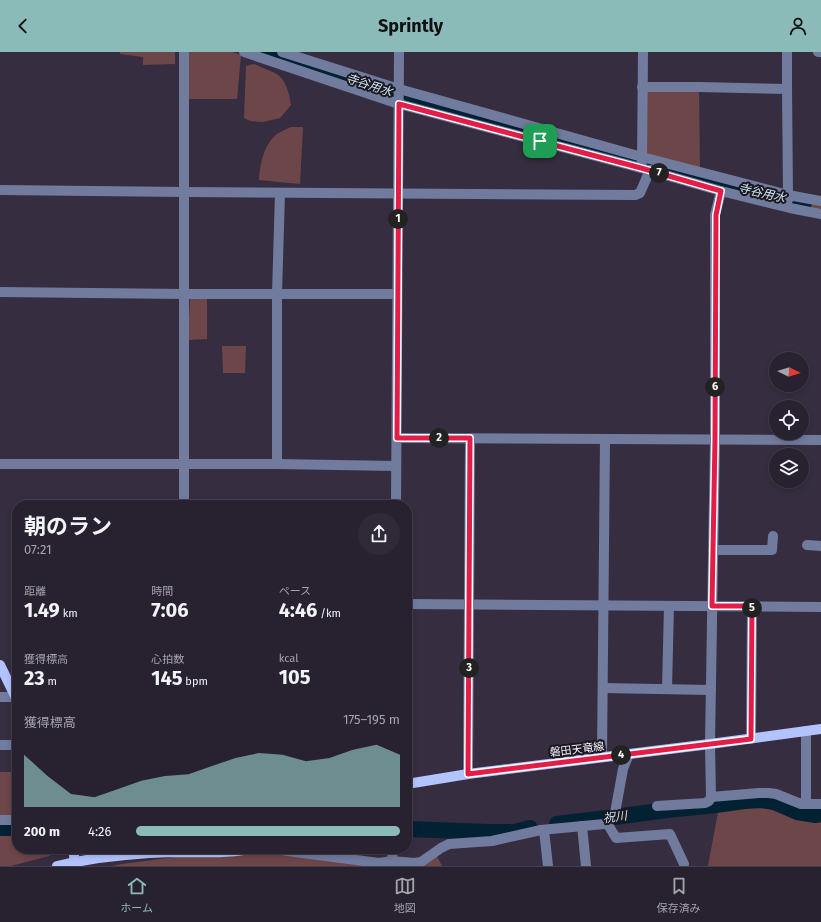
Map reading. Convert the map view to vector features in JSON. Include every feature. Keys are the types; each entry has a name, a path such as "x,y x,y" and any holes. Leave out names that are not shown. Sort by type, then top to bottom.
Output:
{"main road":[{"path":"0,665 12,690"},
{"name":"磐田天竜線","path":"412,783 468,774 821,729"},
{"path":"74,854 75,862"},
{"path":"57,866 75,862 137,854"}],"street":[{"path":"184,52 184,500"},
{"path":"244,52 643,164 788,201"},
{"path":"282,52 399,96 643,164 721,191 788,201 821,201"},
{"path":"396,500 399,52"},
{"path":"0,190 635,195 640,193 643,164 642,52"},
{"path":"787,52 788,201 791,209 821,214"},
{"path":"642,88 699,87 787,89"},
{"path":"657,806 705,803 709,801 711,797 710,744 715,439 716,215 721,191"},
{"path":"277,464 277,294 280,193"},
{"path":"0,292 397,294"},
{"path":"397,438 821,440"},
{"path":"468,774 470,438"},
{"path":"602,758 605,439"},
{"path":"0,464 277,464 396,466"},
{"path":"713,550 772,550 773,536"},
{"path":"806,545 821,546"},
{"path":"412,604 821,607"},
{"path":"667,689 669,606"},
{"path":"751,739 752,606"},
{"path":"603,688 711,690"},
{"path":"0,697 12,698"},
{"path":"806,731 806,804"},
{"path":"0,745 12,745"},
{"path":"310,854 380,863 414,863 421,862 441,848 450,844 492,841 544,830 604,824 609,822 618,802 623,769 629,754"},
{"path":"711,797 769,793 806,804 821,804"},
{"path":"0,820 12,820"},
{"path":"607,823 616,838 670,834 684,864"},
{"path":"582,826 586,866"},
{"path":"544,830 548,866"}],"shaded area":[{"path":"120,52 175,52 175,64 143,65 143,57 120,54"},
{"path":"187,52 233,52 241,55 237,99 187,99"},
{"path":"244,52 280,52 646,158 642,87 699,87 700,172 821,200 821,214 399,104"},
{"path":"254,64 275,73 282,79 286,87 291,105 280,118 263,122 250,121 244,118 246,66"},
{"path":"291,127 303,127 300,184 259,180 260,167 269,143 277,134"},
{"path":"190,298 207,299 207,339 188,340"},
{"path":"222,346 246,346 245,373 223,373"},
{"path":"0,772 12,772 12,817 0,817"},
{"path":"719,807 768,807 811,822 821,817 821,866 708,866"},
{"path":"0,824 12,824 12,854 52,854 11,866 0,866"},
{"path":"435,852 442,866 112,866 198,854 340,854 410,862"}],"waterway":[{"name":"寺谷用水","path":"266,52 389,91 645,164 777,198 804,203"},
{"name":"祝川","path":"557,824 761,800 774,802 797,812 816,815 821,814"},
{"name":"祝川","path":"0,828 12,828"},
{"name":"祝川","path":"412,829 515,832 530,828"}],"route":[{"path":"399,104 540,141 721,191 716,215 715,439 712,606 752,606 751,739 468,774 470,438 397,438 399,104"}]}
